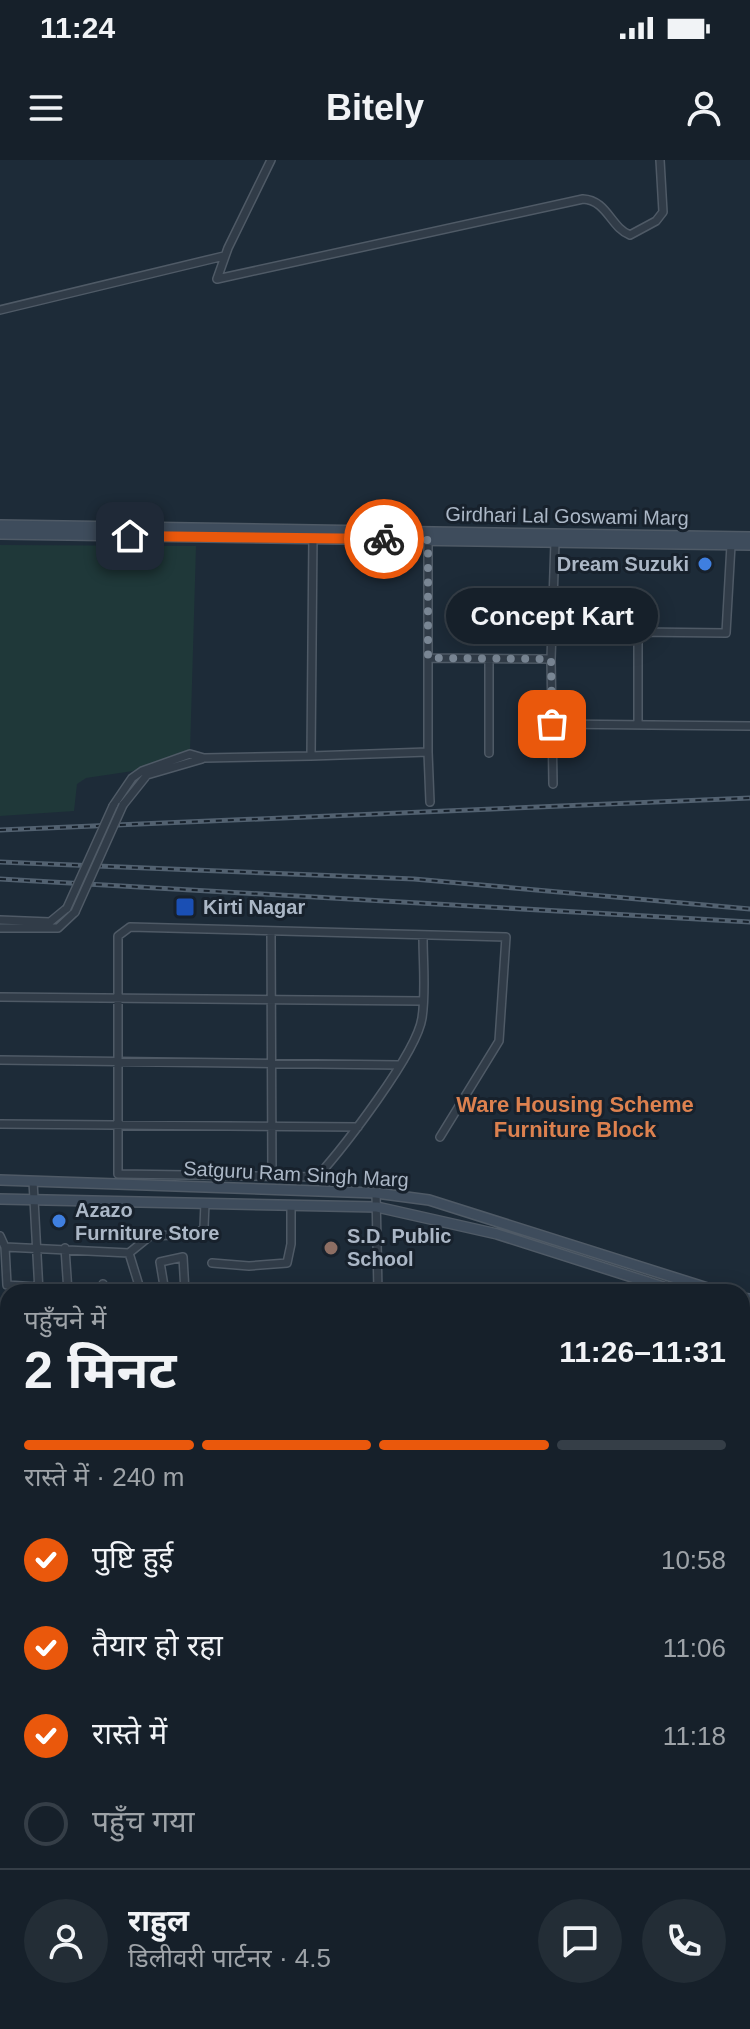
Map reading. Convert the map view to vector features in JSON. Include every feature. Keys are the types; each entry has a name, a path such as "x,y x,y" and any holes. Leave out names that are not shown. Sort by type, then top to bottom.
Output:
{"main road":[{"name":"Girdhari Lal Goswami Marg","path":"0,525 742,542"},
{"name":"Girdhari Lal Goswami Marg","path":"0,534 313,534"},
{"name":"Girdhari Lal Goswami Marg","path":"428,536 555,542 742,542"},
{"name":"Satguru Ram Singh Marg","path":"0,1180 118,1179 376,1193 429,1200 695,1284"},
{"name":"Satguru Ram Singh Marg","path":"0,1199 377,1207 497,1234 654,1284"}],"street":[{"path":"271,160 223,258 217,279 583,199 603,208 626,235 636,233 656,221 664,208 660,160"},
{"path":"0,310 223,258"},
{"path":"311,756 313,534"},
{"path":"428,536 430,802"},
{"path":"553,784 551,659 555,542"},
{"path":"552,631 726,633 742,542"},
{"path":"638,632 638,725"},
{"path":"428,658 551,659"},
{"path":"489,659 489,753"},
{"path":"552,724 750,726"},
{"path":"0,928 58,928 71,910 123,805 147,775 204,758 428,752"},
{"path":"0,920 50,922 71,910 113,806 132,778 142,771 190,754 204,758"},
{"path":"423,937 422,1020 399,1065 358,1127 317,1177 118,1179 118,936 130,927 506,937 499,1041 440,1137"},
{"path":"271,933 272,1177"},
{"path":"0,997 422,1001"},
{"path":"0,1060 399,1065"},
{"path":"0,1124 358,1127"},
{"path":"33,1181 38,1284"},
{"path":"376,1193 378,1284"},
{"path":"5,1247 35,1246 129,1253 150,1236 198,1234 204,1227 205,1203"},
{"path":"212,1263 287,1263 291,1244 291,1205"},
{"path":"0,1236 5,1247 7,1284"},
{"path":"65,1248 67,1284"},
{"path":"129,1253 139,1284"},
{"path":"164,1284 160,1262 183,1257 185,1284"},
{"path":"0,1455 0,1506"}],"green space":[{"path":"0,545 196,546 190,752 133,771 86,778 77,784 74,811 0,816"}],"railway":[{"path":"0,830 750,798"},
{"path":"0,862 414,879 750,909"},
{"path":"0,879 750,922"}],"way so far":[{"path":"384,539 428,540 428,658 551,659 552,724"}],"place":[{"name":"Dream Suzuki","path":"705,564"},
{"name":"Concept Kart","path":"552,724"},
{"name":"Kirti Nagar","path":"185,907"},
{"name":"Azazo Furniture Store","path":"59,1221"},
{"name":"S.D. Public School","path":"331,1248"}],"district":[{"name":"Ware Housing Scheme Furniture Block","path":"575,1116"}],"route":[{"path":"130,536 384,539"}]}
